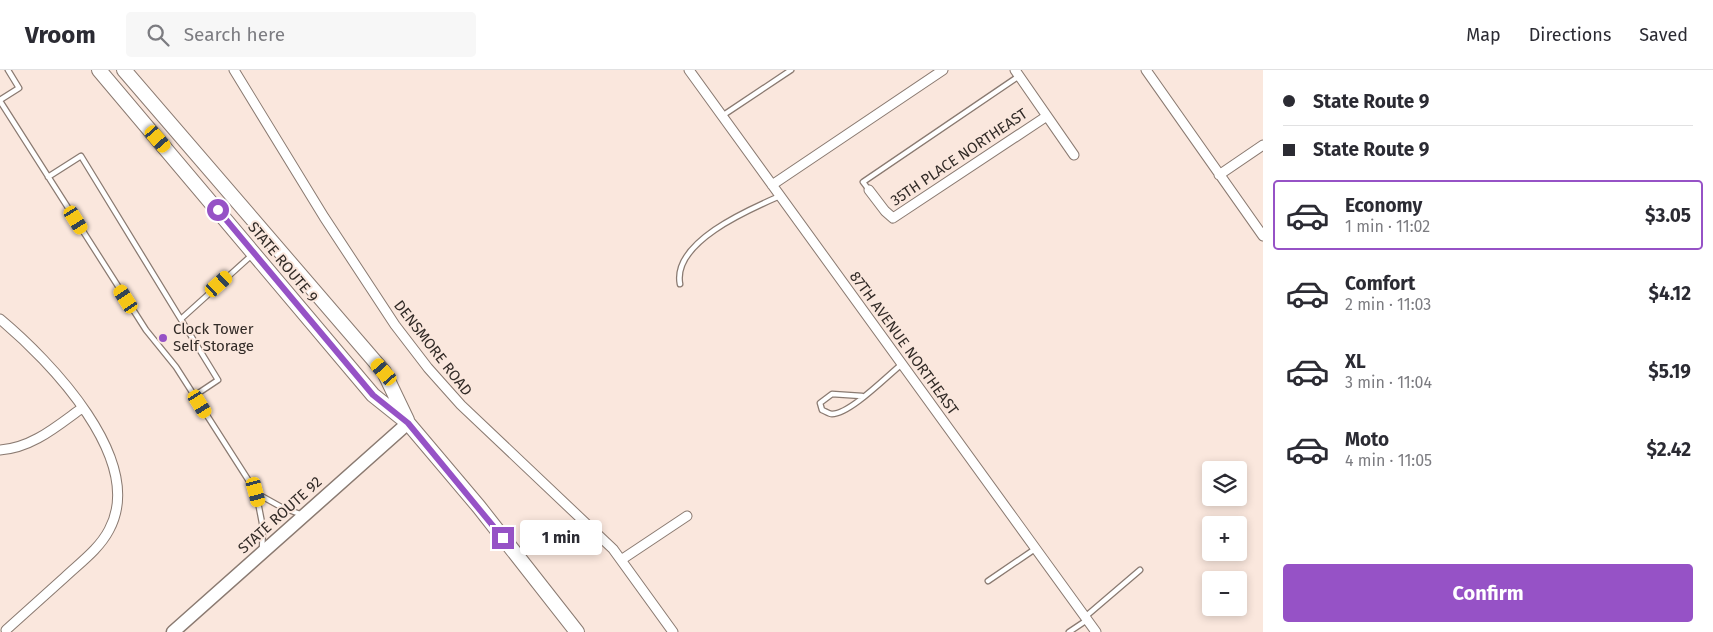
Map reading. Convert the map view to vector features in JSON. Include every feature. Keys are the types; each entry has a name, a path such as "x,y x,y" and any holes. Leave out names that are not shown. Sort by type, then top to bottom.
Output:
{"main road":[{"name":"STATE ROUTE 9","path":"99,70 373,395 408,423 478,507 577,632"},
{"name":"STATE ROUTE 9","path":"124,70 384,372 408,423"},
{"name":"STATE ROUTE 92","path":"173,632 408,423"}],"street":[{"name":"DENSMORE ROAD","path":"234,70 324,216 395,325 428,368 461,405 592,529 621,560 673,632"},
{"name":"87TH AVENUE NORTHEAST","path":"689,70 904,363 1035,550 1096,632"},
{"path":"772,185 943,70"},
{"path":"1146,70 1263,236"},
{"path":"1017,73 1074,155"},
{"name":"35TH PLACE NORTHEAST","path":"869,190 885,211 894,218 1046,116"},
{"path":"1220,175 1263,145"},
{"path":"0,319 55,372 82,408 108,448 116,469 119,488 116,510 110,528 98,547 5,629"},
{"path":"0,450 24,446 44,436 82,408"},
{"path":"621,560 687,516"}],"lane":[{"path":"8,70 19,88 0,100 146,330 176,367 256,492 263,528 262,554"},
{"path":"722,116 791,70"},
{"path":"869,190 863,182 1017,73"},
{"path":"48,177 81,156 218,380 194,396"},
{"path":"680,284 680,268 683,260 699,242 744,212 780,196"},
{"path":"181,319 254,253"},
{"path":"862,396 832,394 820,403 822,410 831,414 851,406 904,363"},
{"path":"256,492 274,504 305,515"},
{"path":"988,581 1035,550"},
{"path":"1069,632 1140,570"}],"place":[{"name":"Clock Tower Self Storage","path":"163,338"}],"route":[{"path":"218,210 373,395 408,423 503,538"}]}
